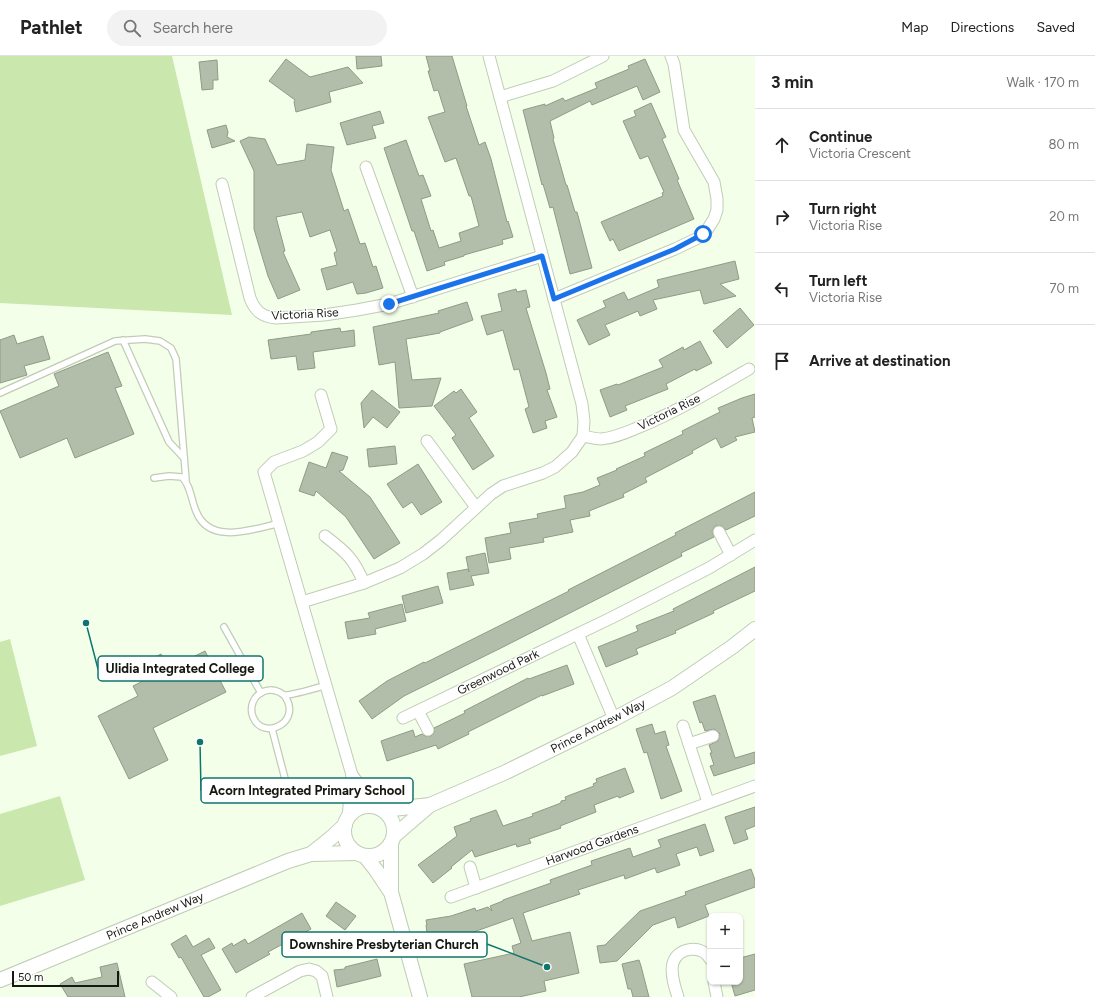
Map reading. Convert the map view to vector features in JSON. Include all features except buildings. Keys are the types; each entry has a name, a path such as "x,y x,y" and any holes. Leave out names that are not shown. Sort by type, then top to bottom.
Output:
{"street":[{"path":"302,602 364,583 400,568 424,554 491,494 503,486 555,467 572,452 583,436 584,421 582,404 489,56"},
{"path":"500,97 560,78 603,56"},
{"path":"554,299 698,238 707,230 714,219 717,210 717,199 714,182 684,130 674,64 671,56"},
{"path":"366,167 413,297"},
{"name":"Victoria Rise","path":"222,184 250,298 254,307 268,318 324,315 389,304 542,256"},
{"name":"Victoria Rise","path":"583,436 599,439 608,438 646,424 705,395 749,369"},
{"path":"321,395 331,429 318,442 303,451 274,462 264,472 352,775 347,821 344,834 351,848 361,855 376,870 390,892 420,997"},
{"path":"427,441 476,506"},
{"path":"718,532 731,555"},
{"path":"325,536 351,558 364,583"},
{"name":"Greenwood Park","path":"403,718 578,634 709,568 755,540"},
{"name":"Prince Andrew Way","path":"393,840 430,805 506,772 614,719 672,688 732,648 755,629"},
{"path":"578,634 614,719"},
{"path":"418,711 428,730"},
{"path":"683,726 708,802"},
{"path":"689,744 713,736"},
{"path":"352,775 380,808 389,815 392,821 394,828 390,892"},
{"name":"Harwood Gardens","path":"451,897 755,786"},
{"name":"Prince Andrew Way","path":"380,808 430,805"},
{"path":"347,821 354,811 362,807 369,806 380,808"},
{"name":"Prince Andrew Way","path":"311,854 331,838 347,821"},
{"path":"361,855 373,856 380,854 386,850 393,840"},
{"name":"Prince Andrew Way","path":"0,980 288,861 311,854 361,855"},
{"path":"470,867 476,888"},
{"path":"678,997 672,969 675,958 682,952 694,949 701,950 707,954"},
{"path":"252,997 300,971 309,969 315,970 321,974 324,980 327,997"},
{"path":"152,982 171,997"},
{"path":"715,985 717,997"}],"lane":[{"path":"0,392 115,341 145,339 160,341 168,345 174,351 176,359 186,480 197,516 209,528 231,533 244,532 280,523"},
{"path":"123,340 169,442 184,458"},
{"path":"154,478 178,475 186,480"},
{"path":"224,627 261,693"},
{"path":"284,695 290,706 290,712 284,724 267,728 258,724 252,715 251,710 254,700 261,693 267,690 273,690 284,695 326,686"},
{"path":"272,728 289,794"}],"green space":[{"path":"0,56 172,56 232,315 0,303"},
{"path":"10,639 37,746 0,756 0,642"},
{"path":"60,796 85,880 0,906 0,814"}],"place":[{"name":"Ulidia Integrated College","path":"86,623"},
{"name":"Acorn Integrated Primary School","path":"200,742"},
{"name":"Downshire Presbyterian Church","path":"547,967"}],"route":[{"path":"389,304 542,256 554,299 675,249 703,234"}]}
